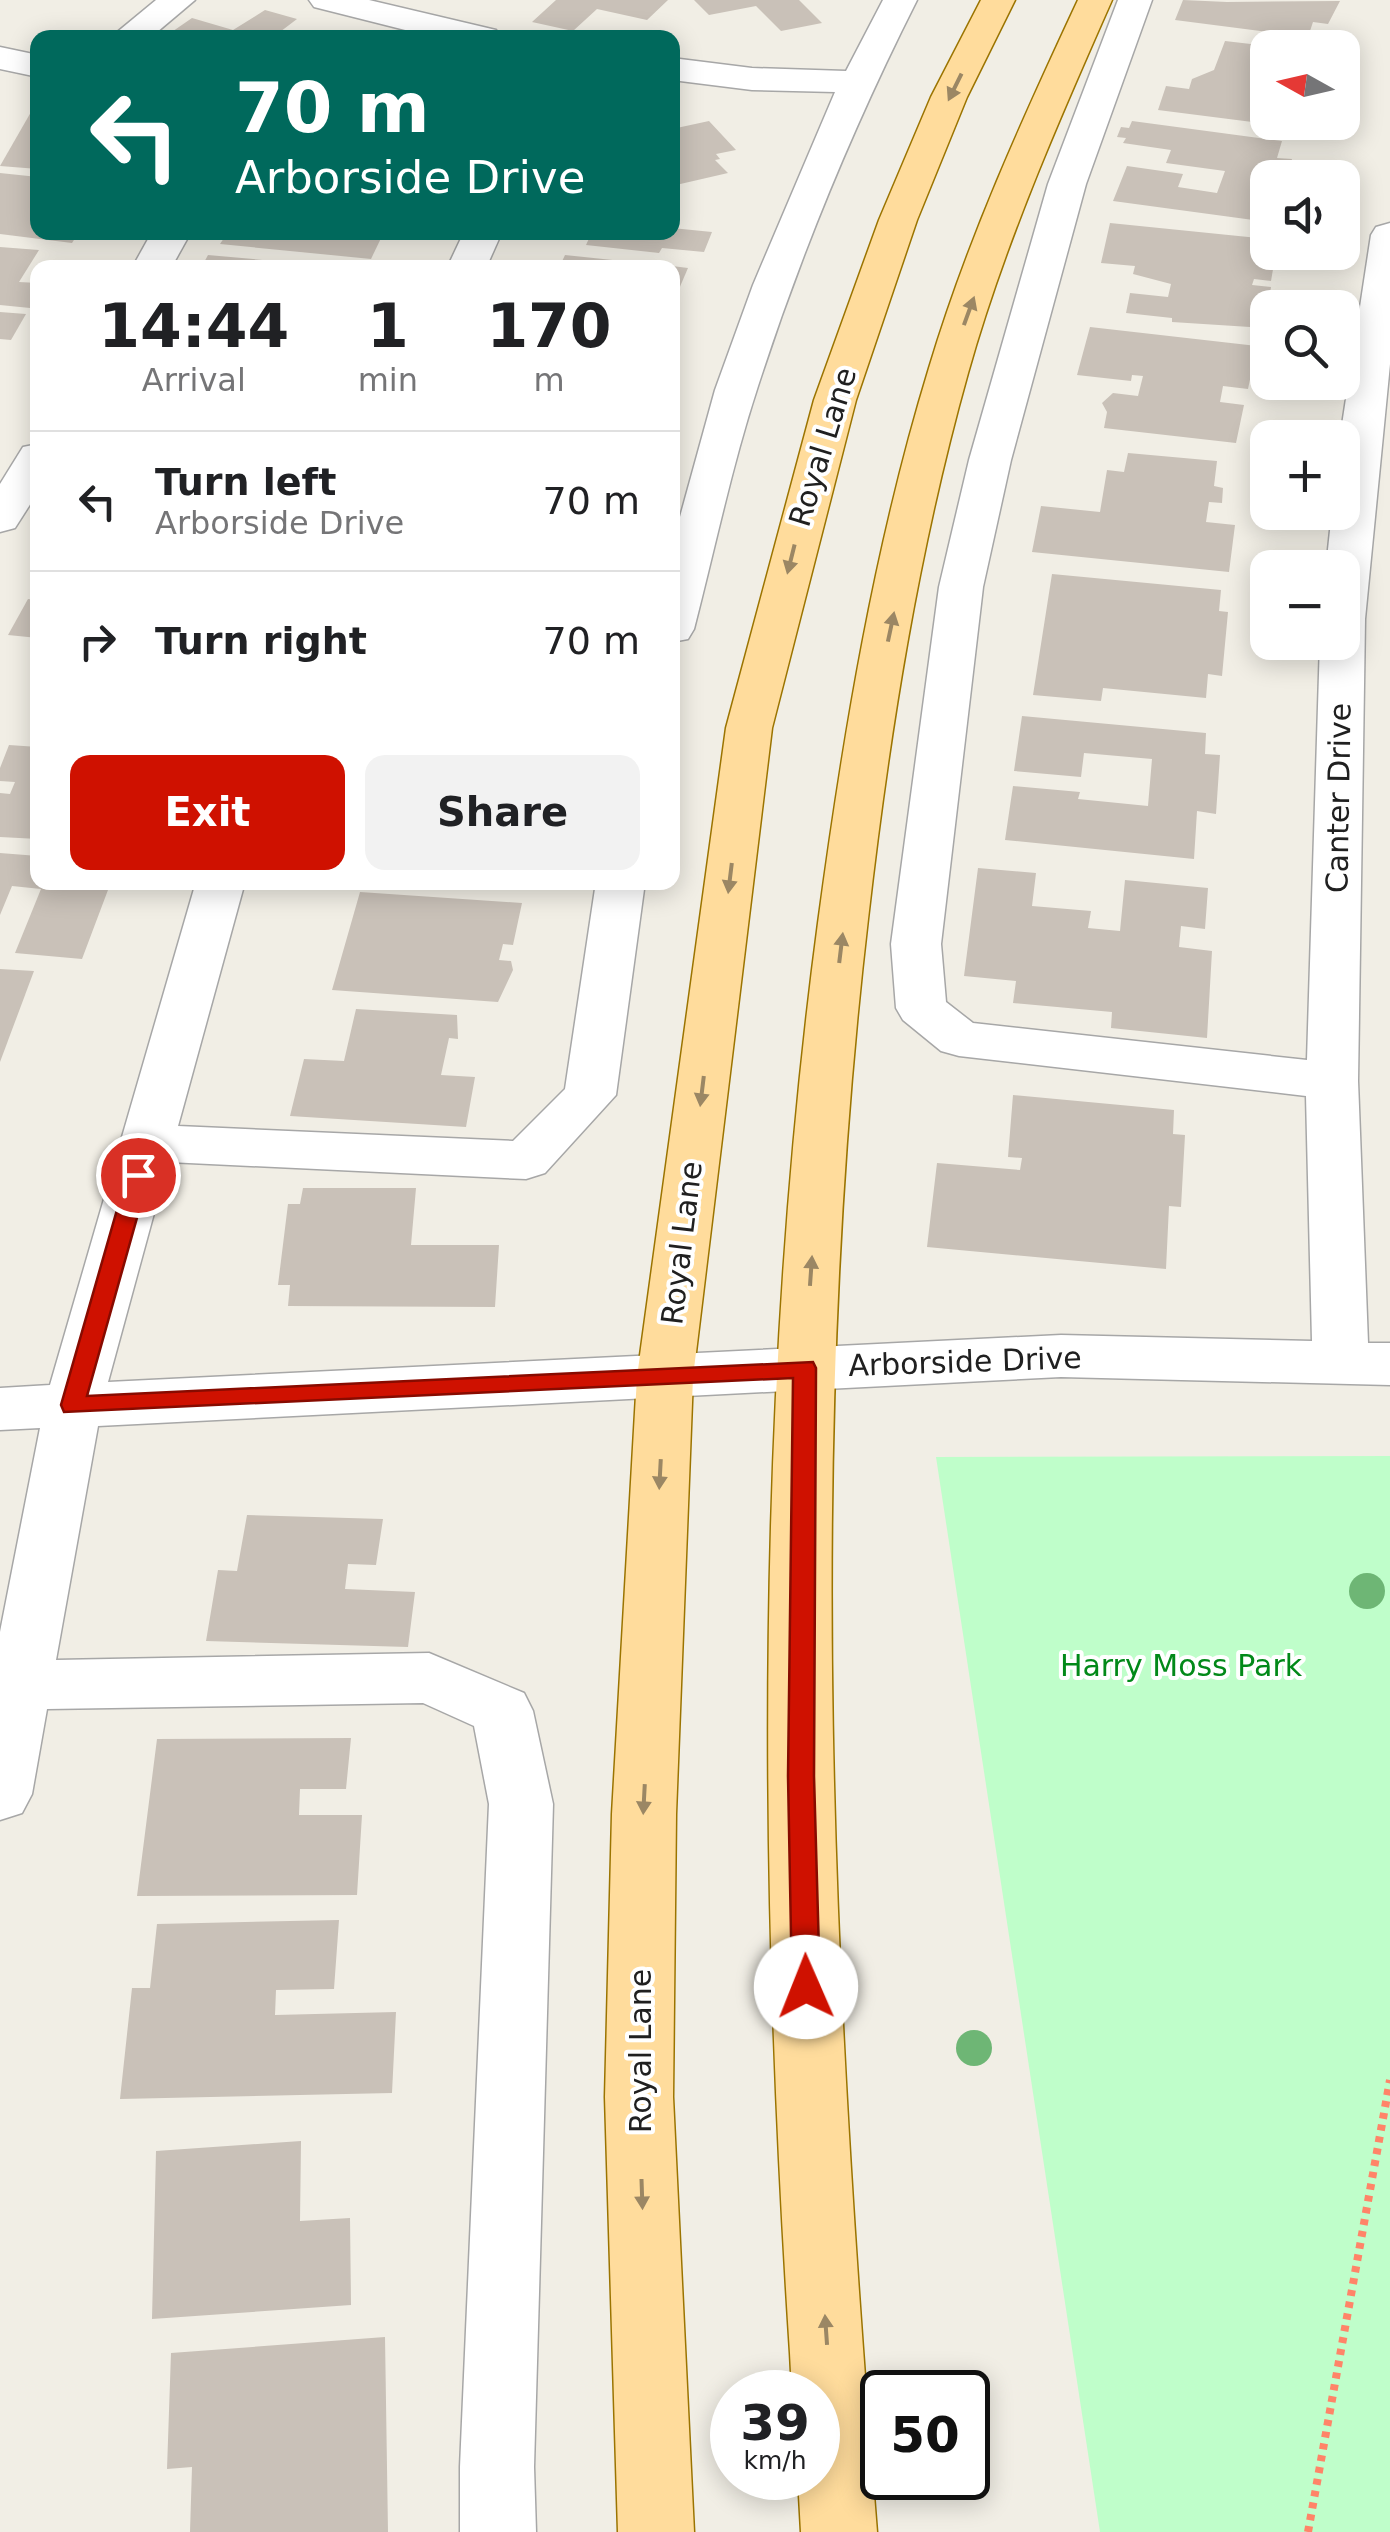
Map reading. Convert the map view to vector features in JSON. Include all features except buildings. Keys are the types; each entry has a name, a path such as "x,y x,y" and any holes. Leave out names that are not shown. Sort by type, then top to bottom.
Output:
{"main road":[{"name":"Royal Lane","path":"656,2532 638,2097 644,1814 665,1377 754,709 835,400 898,220 949,98 998,0"},
{"path":"838,2532 808,2057 801,1776 805,1368 830,1038 860,808 886,651 934,421 965,321 1046,108 1095,0"}],"street":[{"path":"138,30 178,0"},
{"path":"326,0 450,30"},
{"path":"680,599 736,390 773,285 858,82 900,0"},
{"path":"1135,0 1067,184 990,460 961,587 916,944 921,1008 959,1038 1332,1081"},
{"path":"0,58 30,64"},
{"path":"680,70 752,80 858,82"},
{"name":"Canter Drive","path":"1366,1364 1332,1081 1343,619 1367,381 1390,235"},
{"path":"0,519 30,469"},
{"path":"0,1794 73,1405 219,890"},
{"path":"147,1143 526,1160 590,1095 619,890"},
{"name":"Arborside Drive","path":"0,1410 1061,1356 1366,1364"},
{"path":"20,1685 429,1678 502,1711 520,1804 498,2532"}],"path":[{"path":"1308,2532 1390,2080"}],"green space":[{"name":"Harry Moss Park","path":"1390,1456 1390,2532 1100,2532 936,1457"}],"route":[{"path":"138,1175 73,1405 805,1368 801,1776 806,1987"}]}
